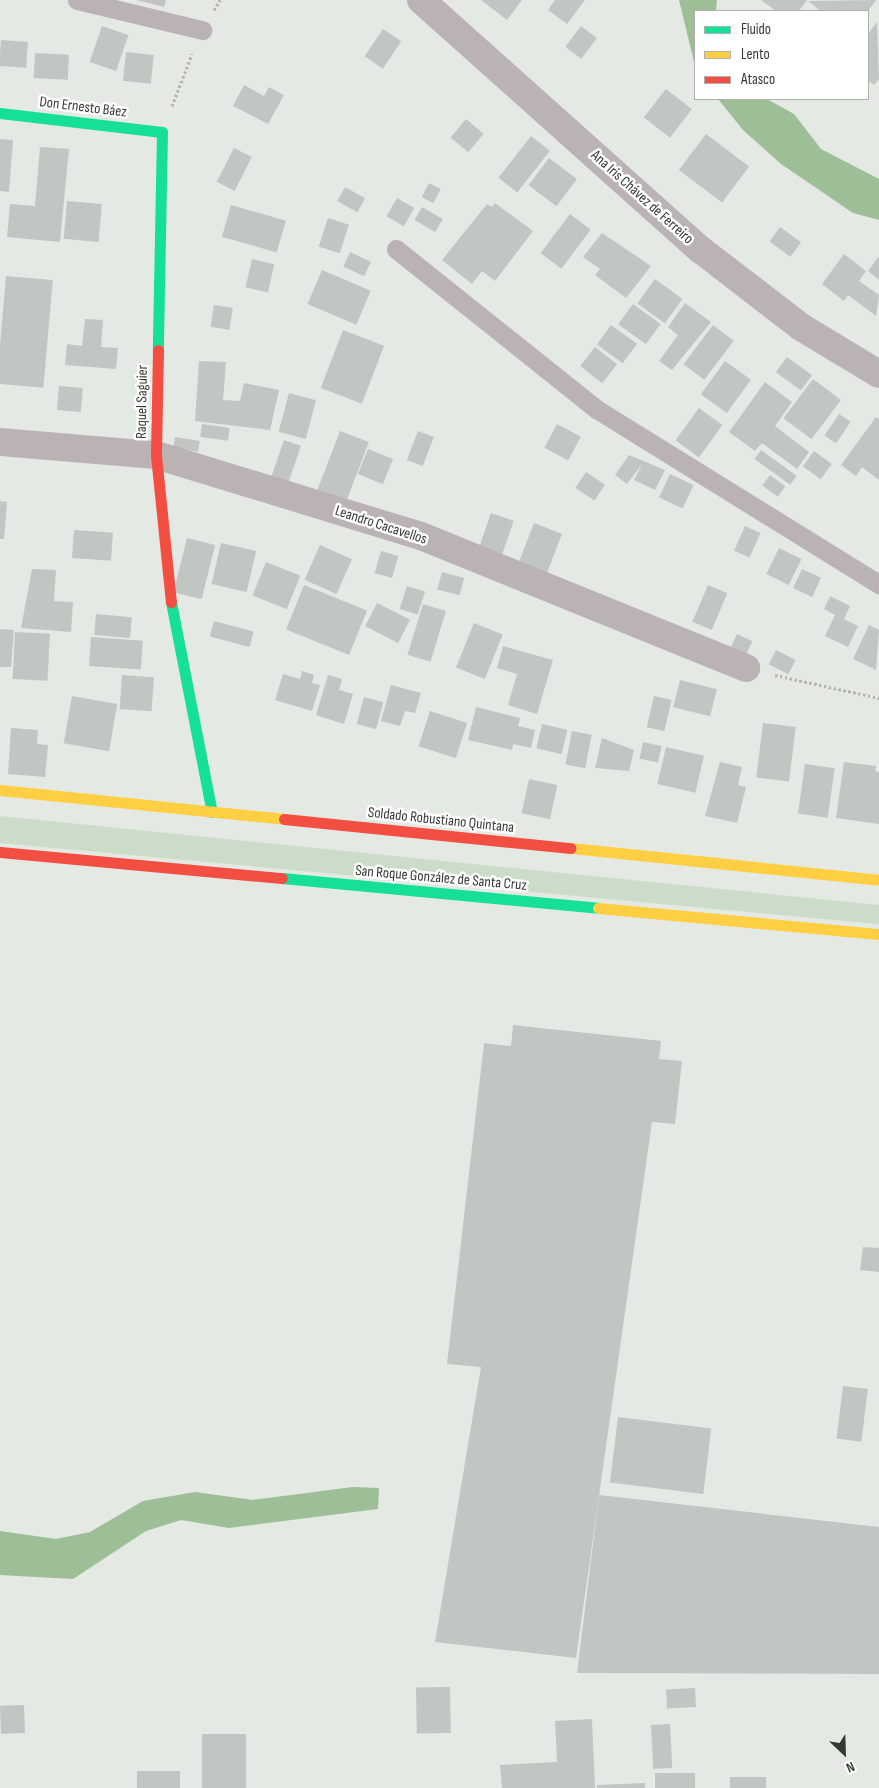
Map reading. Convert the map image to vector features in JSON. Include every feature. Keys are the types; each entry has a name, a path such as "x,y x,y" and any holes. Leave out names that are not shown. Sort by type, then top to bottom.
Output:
{"street":[{"name":"Ana Iris Chávez de Ferreiro","path":"421,0 701,250 801,327 879,374"},
{"name":"Don Ernesto Báez","path":"0,113 162,132"},
{"name":"Raquel Saguier","path":"162,132 156,455 173,625 212,812"},
{"name":"Leandro Cacavellos","path":"0,442 156,455 420,536 746,668"},
{"name":"Soldado Robustiano Quintana","path":"0,790 879,880"},
{"name":"San Roque González de Santa Cruz","path":"0,852 879,934"}],"lane":[{"path":"77,0 202,30"},
{"path":"396,249 598,410 879,584"}],"path":[{"path":"162,132 202,30 220,0"},
{"path":"746,668 879,698"}],"shaded area":[{"path":"679,0 717,0 716,10 694,10 694,62"},
{"path":"719,100 769,100 794,114 821,149 879,179 879,220 853,213 781,164 743,130"},
{"path":"0,816 879,905 879,924 0,843"},
{"path":"353,1487 379,1488 378,1509 229,1528 181,1520 146,1531 73,1579 0,1575 0,1531 56,1539 90,1532 143,1501 195,1492 253,1500"}],"building":[{"path":"136,0 166,0 164,7"},
{"path":"481,0 522,0 507,20"},
{"path":"555,0 585,0 567,24 548,10"},
{"path":"761,0 807,0 800,10 775,10"},
{"path":"876,0 869,10 820,10 808,1"},
{"path":"877,22 879,79 874,85 869,81 869,33"},
{"path":"102,26 128,35 116,71 90,62"},
{"path":"581,26 597,38 581,59 565,47"},
{"path":"383,29 401,41 383,69 365,56"},
{"path":"1,40 28,42 26,68 0,66"},
{"path":"126,52 154,55 151,84 123,81"},
{"path":"35,53 69,55 68,80 34,78"},
{"path":"244,85 264,96 269,87 284,95 268,124 233,106"},
{"path":"666,89 692,109 670,138 644,117"},
{"path":"466,119 484,134 468,152 451,137"},
{"path":"706,134 749,166 722,202 679,170"},
{"path":"531,136 550,151 517,193 498,178"},
{"path":"0,139 13,140 9,192 0,191"},
{"path":"40,147 69,149 60,242 7,237 10,204 35,206"},
{"path":"234,148 252,157 235,191 217,182"},
{"path":"549,158 577,179 556,206 529,185"},
{"path":"429,183 441,189 433,203 422,197"},
{"path":"345,187 365,198 357,212 337,201"},
{"path":"397,198 414,208 404,226 386,216"},
{"path":"67,201 102,204 99,242 64,239"},
{"path":"495,203 533,231 495,281 482,271 472,284 442,260 487,204 492,207"},
{"path":"231,205 286,221 277,252 222,237"},
{"path":"422,207 443,219 435,232 414,220"},
{"path":"570,214 591,230 561,269 541,253"},
{"path":"328,218 349,225 340,253 319,247"},
{"path":"780,227 801,242 790,257 769,242"},
{"path":"602,233 651,266 626,298 595,275 600,269 583,257"},
{"path":"350,252 371,262 364,276 343,267"},
{"path":"844,254 866,271 859,281 879,295 876,316 848,295 844,301 822,284"},
{"path":"879,256 879,280 868,271"},
{"path":"252,259 274,264 268,292 245,287"},
{"path":"322,270 371,291 356,325 308,304"},
{"path":"6,276 53,280 43,388 0,384 0,345"},
{"path":"655,279 683,299 665,323 637,303"},
{"path":"685,303 711,322 672,370 659,361 678,335 668,327"},
{"path":"633,304 661,324 646,344 618,324"},
{"path":"214,305 233,308 229,330 211,327"},
{"path":"85,319 103,320 101,347 118,348 116,369 65,365 67,344 82,346"},
{"path":"611,325 637,344 623,363 597,344"},
{"path":"713,325 734,341 704,380 684,364"},
{"path":"343,330 384,346 362,404 321,388"},
{"path":"595,347 617,364 602,383 580,366"},
{"path":"787,357 812,375 801,391 776,372"},
{"path":"199,361 226,362 223,400 240,401 244,383 279,390 270,430 195,421"},
{"path":"725,361 751,380 727,413 701,394"},
{"path":"813,379 841,400 811,439 784,418"},
{"path":"765,382 792,402 775,426 809,452 797,469 762,443 755,451 729,432"},
{"path":"59,386 83,388 81,412 57,410"},
{"path":"289,393 316,400 306,439 279,432"},
{"path":"699,408 722,425 699,457 675,440"},
{"path":"839,414 851,422 836,443 824,436"},
{"path":"876,417 879,419 879,480 862,467 856,476 841,465"},
{"path":"202,424 230,428 228,441 200,437"},
{"path":"557,424 581,437 568,461 544,448"},
{"path":"340,431 369,442 346,501 317,490"},
{"path":"418,431 434,437 423,466 407,460"},
{"path":"175,437 200,441 198,452 173,448"},
{"path":"284,440 301,446 288,485 271,479"},
{"path":"368,449 393,459 383,484 358,474"},
{"path":"761,450 797,476 790,485 755,459"},
{"path":"814,451 832,464 821,479 803,466"},
{"path":"629,455 665,470 655,490 634,480 642,464 627,484 615,475"},
{"path":"586,472 605,485 594,501 575,488"},
{"path":"670,474 694,485 683,509 659,498"},
{"path":"770,475 785,486 778,497 762,486"},
{"path":"0,501 7,502 4,539 0,539"},
{"path":"491,513 514,521 502,554 480,546"},
{"path":"534,523 562,534 546,576 518,565"},
{"path":"745,526 761,533 750,558 734,551"},
{"path":"74,530 113,533 111,561 72,558"},
{"path":"187,538 215,545 202,599 173,592"},
{"path":"221,543 256,551 247,592 212,584"},
{"path":"320,545 352,559 337,594 305,580"},
{"path":"779,548 801,559 789,585 766,574"},
{"path":"381,551 398,556 392,578 375,573"},
{"path":"266,562 300,576 287,609 253,595"},
{"path":"32,569 56,570 54,601 73,602 71,632 21,628"},
{"path":"802,569 821,578 812,597 793,588"},
{"path":"442,572 464,578 460,595 437,589"},
{"path":"304,585 367,610 349,655 286,630"},
{"path":"708,585 727,593 712,630 692,622"},
{"path":"407,586 425,592 418,615 400,609"},
{"path":"830,596 850,606 844,619 858,626 848,647 825,636 835,615 824,609"},
{"path":"377,603 410,620 398,643 365,626"},
{"path":"423,604 446,611 430,662 408,655"},
{"path":"96,614 132,617 130,638 94,635"},
{"path":"214,621 254,632 249,647 210,636"},
{"path":"474,623 503,635 485,679 456,668"},
{"path":"869,625 879,630 876,670 853,659"},
{"path":"0,629 14,630 11,667 0,667"},
{"path":"15,632 50,634 47,681 13,679"},
{"path":"737,634 752,641 744,659 729,652"},
{"path":"91,637 143,641 141,670 89,666"},
{"path":"503,646 553,660 537,714 508,705 517,674 497,668"},
{"path":"776,650 796,660 788,674 769,664"},
{"path":"302,671 314,675 312,683 320,685 312,711 275,700 283,674 300,679"},
{"path":"122,675 154,677 152,711 120,709"},
{"path":"328,675 342,679 339,690 353,694 344,724 316,715"},
{"path":"680,680 717,689 710,716 673,707"},
{"path":"391,685 421,693 415,713 405,711 400,726 381,721"},
{"path":"72,696 117,704 109,751 64,743"},
{"path":"654,696 672,700 664,731 647,727"},
{"path":"364,697 383,702 376,729 357,724"},
{"path":"476,707 520,718 518,726 535,730 531,748 513,744 512,750 468,740"},
{"path":"430,711 467,723 456,758 419,746"},
{"path":"763,723 796,727 789,782 756,778"},
{"path":"542,724 567,730 562,754 536,748"},
{"path":"11,728 38,730 37,744 48,745 45,777 8,774"},
{"path":"572,731 592,735 585,768 566,764"},
{"path":"602,738 634,750 629,771 595,768"},
{"path":"643,742 662,746 658,763 639,759"},
{"path":"666,747 704,756 695,793 657,784"},
{"path":"720,762 742,767 738,785 746,787 737,823 705,816"},
{"path":"844,762 876,766 875,771 879,772 879,824 836,818"},
{"path":"805,764 835,768 828,818 798,814"},
{"path":"529,779 557,785 550,819 522,813"},
{"path":"513,1025 661,1041 659,1059 682,1061 675,1124 652,1122 576,1658 435,1642 481,1367 447,1364 484,1043 511,1046"},
{"path":"863,1247 879,1248 879,1272 860,1270"},
{"path":"843,1386 868,1389 861,1442 837,1439"},
{"path":"618,1417 711,1428 703,1494 610,1483"},
{"path":"599,1495 879,1527 879,1674 577,1673"},
{"path":"450,1687 451,1733 417,1734 416,1688"},
{"path":"695,1688 696,1707 667,1708 666,1690"},
{"path":"24,1705 25,1733 1,1734 0,1706"},
{"path":"592,1719 595,1788 502,1788 500,1765 557,1762 555,1721"},
{"path":"670,1724 672,1768 653,1769 651,1725"},
{"path":"202,1734 246,1734 246,1788 202,1788"},
{"path":"137,1771 180,1771 180,1788 137,1788"},
{"path":"655,1773 695,1773 695,1788 655,1788"},
{"path":"730,1777 766,1777 766,1788 730,1788"},
{"path":"645,1783 645,1788 597,1788 597,1785"}],"traffic: fast":[{"path":"0,113 162,132 158,350"},
{"path":"171,602 212,812"},
{"path":"282,878 598,908"}],"traffic: slow":[{"path":"0,790 284,819"},
{"path":"571,848 879,880"},
{"path":"598,908 879,934"}],"traffic: jam":[{"path":"158,350 156,455 171,602"},
{"path":"284,819 571,848"},
{"path":"0,852 282,878"}]}
